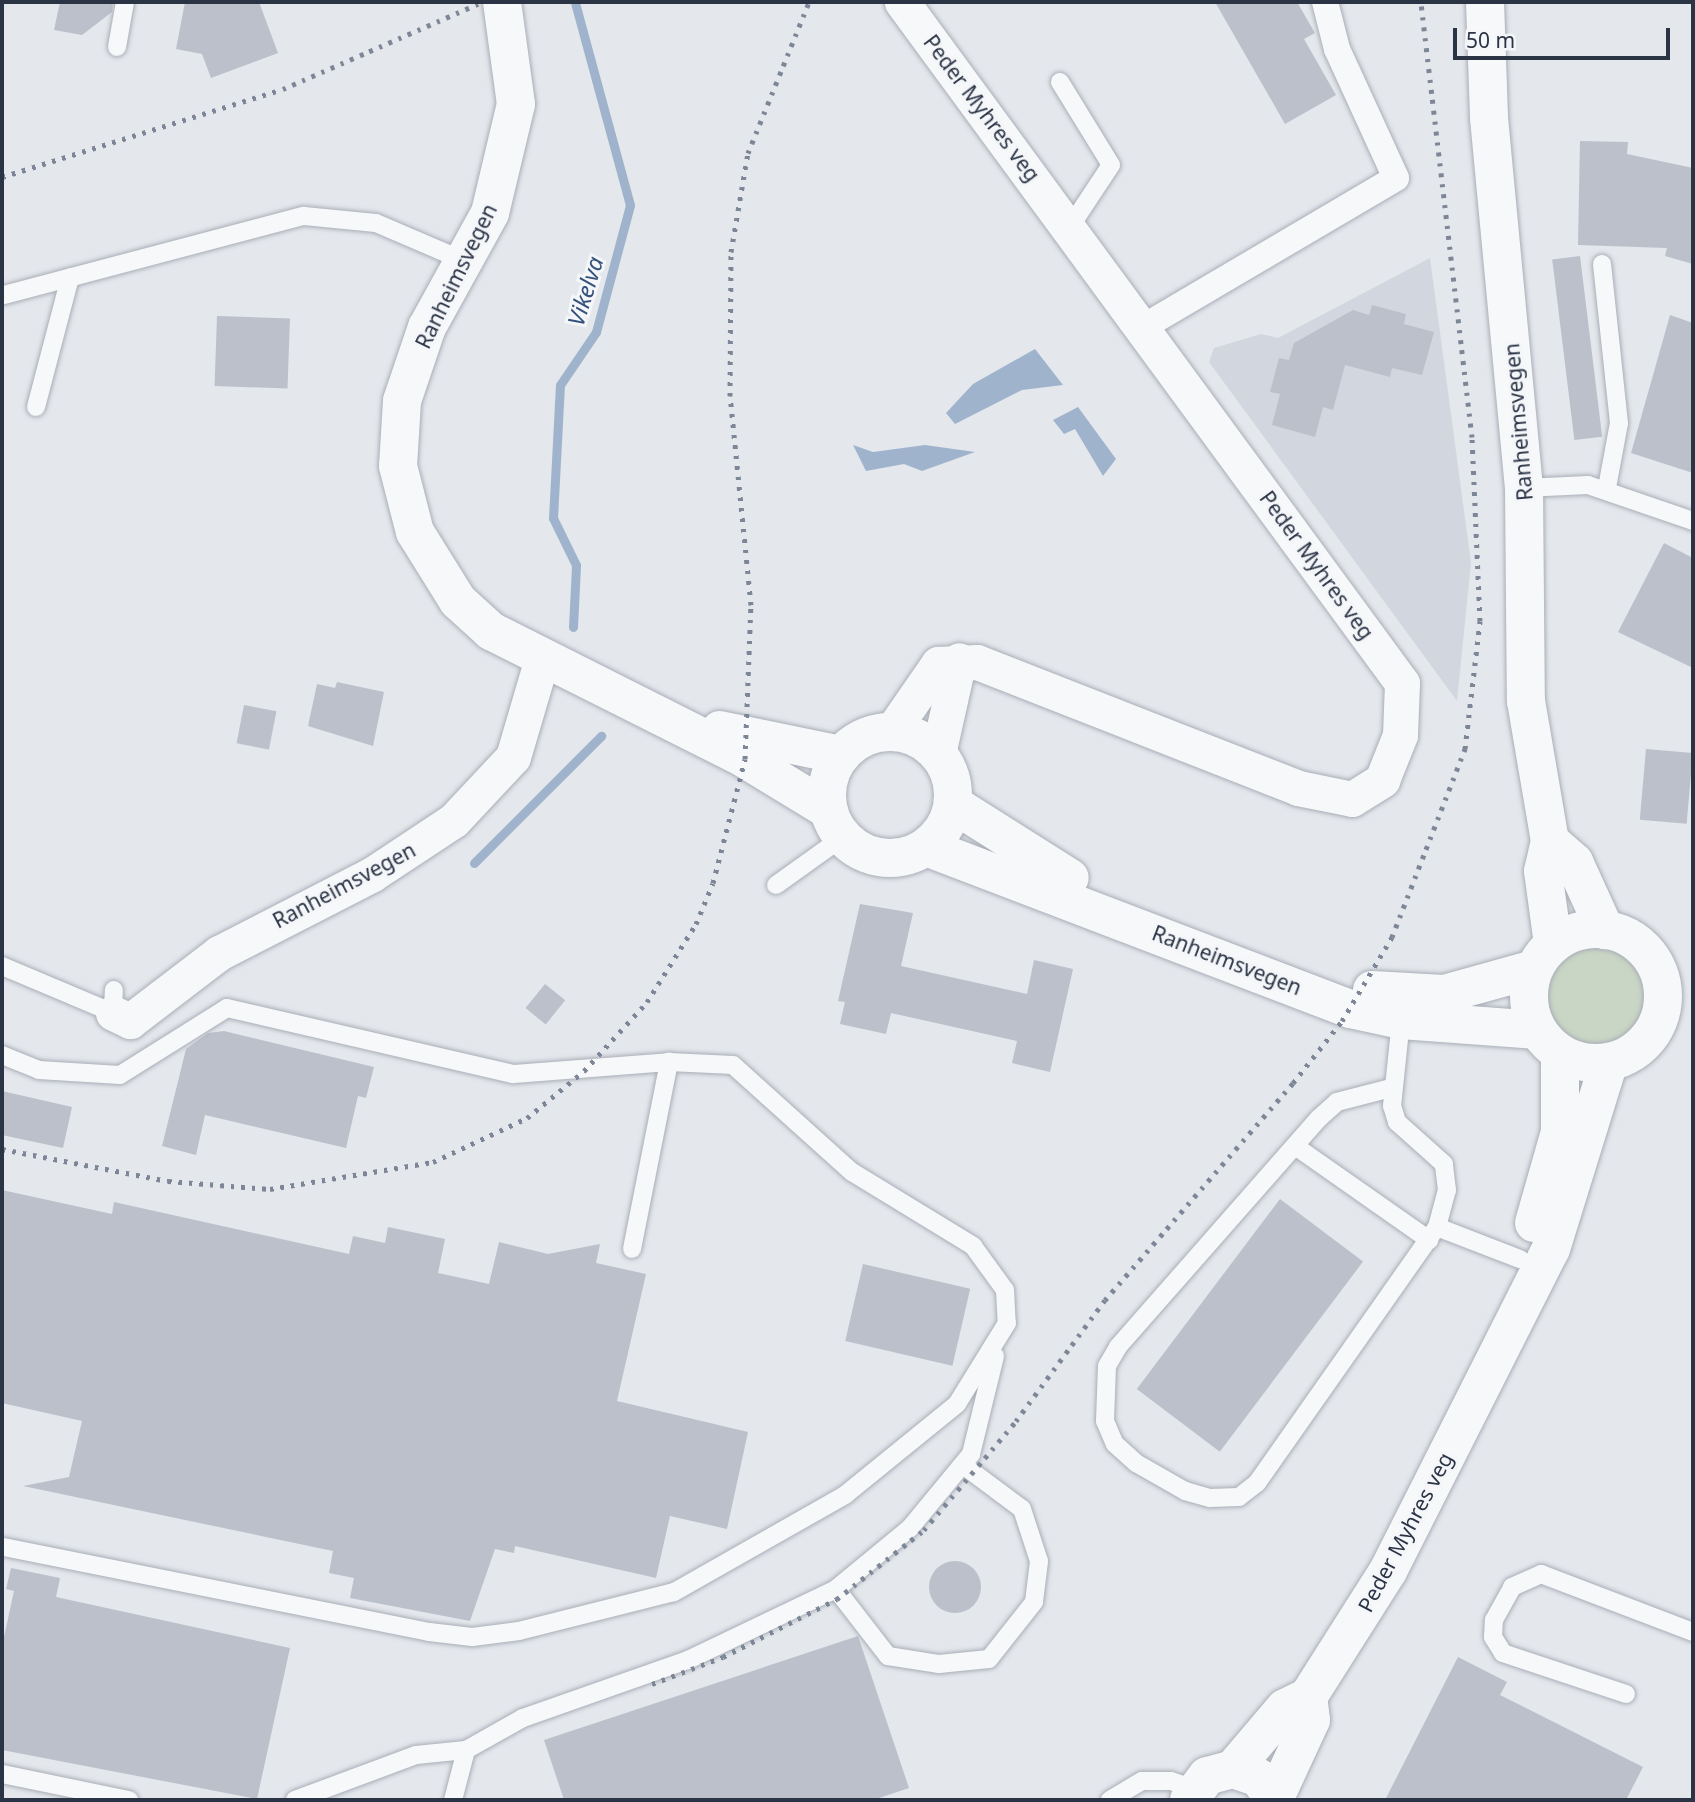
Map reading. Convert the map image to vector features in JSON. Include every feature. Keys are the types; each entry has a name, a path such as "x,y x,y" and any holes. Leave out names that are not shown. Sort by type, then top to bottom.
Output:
{"street":[{"name":"Ranheimsvegen","path":"502,2 516,104 490,213 467,262 423,339 402,401 398,466 415,532 458,601 491,631 548,664 648,708 748,738 841,755"},
{"path":"1146,326 1396,178 1337,49 1325,2"},
{"name":"Ranheimsvegen","path":"953,804 1048,870 1364,988 1444,994 1483,988 1543,957 1543,871 1550,841 1526,701 1524,488 1489,118 1485,2"},
{"name":"Peder Myhres veg","path":"908,4 1070,227 1146,326 1402,683 1401,735 1382,780 1352,799 1298,788 959,660"},
{"path":"891,732 938,664 959,660 938,754"},
{"name":"Ranheimsvegen","path":"113,1002 130,1021 219,953 371,875 454,820 513,758 548,664"},
{"name":"Ranheimsvegen","path":"648,708 836,823"},
{"path":"891,732 917,738 938,754 951,777 953,804 944,828 926,847 882,858 836,823 828,781 841,755 863,738 891,732"},
{"path":"1550,841 1574,862 1605,930"},
{"name":"Ranheimsvegen","path":"926,847 1350,1009 1401,1020 1549,1042"},
{"path":"1605,930 1645,952 1663,995 1654,1030 1627,1056 1609,1062 1549,1042 1528,1000 1543,957 1580,931 1605,930"},
{"name":"Peder Myhres veg","path":"1490,1360 1491,1334 1520,1259 1560,1132 1549,1042"},
{"name":"Peder Myhres veg","path":"1233,1769 1285,1708 1308,1697 1388,1571 1490,1360 1508,1339 1562,1223 1609,1062"},
{"name":"Peder Myhres veg","path":"1274,1800 1311,1720 1308,1697"},
{"path":"1192,1795 1207,1776 1233,1769 1259,1778 1274,1800"}],"lane":[{"path":"117,47 125,2"},
{"path":"1060,82 1111,164 1070,227"},
{"path":"4,295 304,216 376,223 467,262"},
{"path":"1602,264 1619,423 1607,488"},
{"path":"36,407 70,277"},
{"path":"1524,488 1607,488 1693,521"},
{"path":"776,885 836,823"},
{"path":"2,966 113,1002"},
{"path":"2,1055 39,1070 120,1075 227,1008 514,1074 669,1062 733,1065 852,1172 973,1246 1005,1290 1007,1323 997,1348 971,1454 910,1528 836,1589 688,1660 523,1718 466,1750 416,1755 295,1800"},
{"path":"1391,1088 1337,1102 1295,1146 1107,1366 1105,1421 1115,1444 1136,1463 1185,1491 1239,1497 1257,1483 1433,1233 1447,1190 1444,1164 1397,1122 1391,1088 1401,1020"},
{"path":"632,1250 669,1062"},
{"path":"1295,1146 1433,1233 1520,1259"},
{"path":"2,1547 429,1632 472,1637 519,1631 674,1592 736,1563 845,1495 957,1404 997,1348"},
{"path":"836,1589 888,1656 939,1664 989,1659 1034,1602 1039,1561 1022,1509 963,1465"},
{"path":"1626,1694 1503,1653 1493,1637 1494,1620 1512,1587 1541,1574 1693,1632"},
{"path":"453,1800 466,1750"},
{"path":"2,1774 129,1800"},
{"path":"1110,1800 1142,1781 1171,1781 1192,1795"}],"shaded area":[{"path":"1430,258 1471,563 1457,701 1209,362 1214,348 1261,334 1278,338"}],"green space":[{"path":"1596,948 1623,956 1637,970 1645,997 1637,1024 1623,1038 1596,1046 1569,1038 1555,1024 1547,997 1555,970 1569,956"}],"water":[{"path":"1035,349 1063,385 1022,390 955,424 946,413 973,384"},
{"path":"1078,407 1116,459 1103,476 1075,429 1064,434 1053,420"},
{"path":"853,445 873,452 925,445 975,452 922,471 904,464 866,471"}],"building":[{"path":"60,2 113,2 112,12 82,35 54,30"},
{"path":"185,2 259,2 278,53 211,78 202,54 176,49"},
{"path":"1215,2 1297,2 1315,33 1304,39 1336,95 1285,124"},
{"path":"1580,141 1628,142 1627,154 1693,168 1693,264 1665,256 1667,248 1578,245"},
{"path":"1580,256 1602,437 1574,440 1552,259"},
{"path":"1372,305 1406,314 1404,324 1434,332 1422,375 1392,368 1390,377 1345,365 1333,410 1323,407 1315,437 1272,425 1280,394 1270,392 1279,358 1289,360 1294,343 1353,310 1369,315"},
{"path":"1670,315 1693,323 1693,473 1631,453"},
{"path":"217,316 290,319 288,389 215,386"},
{"path":"1664,543 1693,558 1693,668 1618,632"},
{"path":"337,682 384,692 373,746 308,726 317,684 335,688"},
{"path":"244,705 276,711 269,750 237,743"},
{"path":"1646,749 1693,753 1687,824 1640,820"},
{"path":"860,904 913,913 901,966 1027,994 1034,960 1073,969 1050,1072 1012,1063 1017,1041 891,1013 886,1034 840,1024 845,1002 838,1001"},
{"path":"545,984 565,1000 546,1024 525,1008"},
{"path":"224,1031 374,1067 366,1098 358,1096 346,1148 205,1115 196,1155 162,1146 186,1049 208,1033"},
{"path":"2,1091 72,1107 63,1148 2,1135"},
{"path":"2,1190 112,1214 114,1202 349,1254 353,1236 385,1243 388,1227 445,1239 438,1273 489,1284 499,1242 548,1254 600,1244 596,1263 646,1274 617,1401 748,1432 727,1529 670,1516 656,1578 515,1546 514,1553 495,1549 470,1621 350,1598 354,1578 329,1573 333,1551 23,1486 69,1477 82,1421 2,1403"},
{"path":"1280,1199 1363,1262 1220,1452 1137,1389"},
{"path":"863,1264 970,1289 952,1366 845,1341"},
{"path":"955,1561 965,1563 973,1569 979,1577 979,1597 973,1605 965,1611 955,1613 945,1611 937,1605 931,1597 929,1587 931,1577 937,1569 945,1563"},
{"path":"11,1568 60,1578 56,1597 290,1648 257,1799 2,1750 2,1646 14,1591 6,1589"},
{"path":"858,1636 909,1788 873,1800 564,1800 544,1740"},
{"path":"1458,1657 1507,1682 1500,1695 1643,1767 1626,1800 1385,1800"}],"waterway":[{"name":"Vikelva","path":"573,627 576,565 553,518 560,385 596,332 630,205 575,2"},
{"name":"Vikelva","path":"474,863 601,736"}],"railway":[{"path":"2,177 283,89 482,2"},
{"path":"2,1149 168,1181 270,1189 433,1162 527,1118 584,1071 647,1002 696,924 713,883 745,759 751,605 730,396 731,252 748,153 809,2"},
{"path":"652,1684 723,1657 837,1599 924,1530 1016,1421 1105,1300 1293,1083 1342,1021 1392,937 1465,749 1480,621 1472,437 1421,2"}]}
